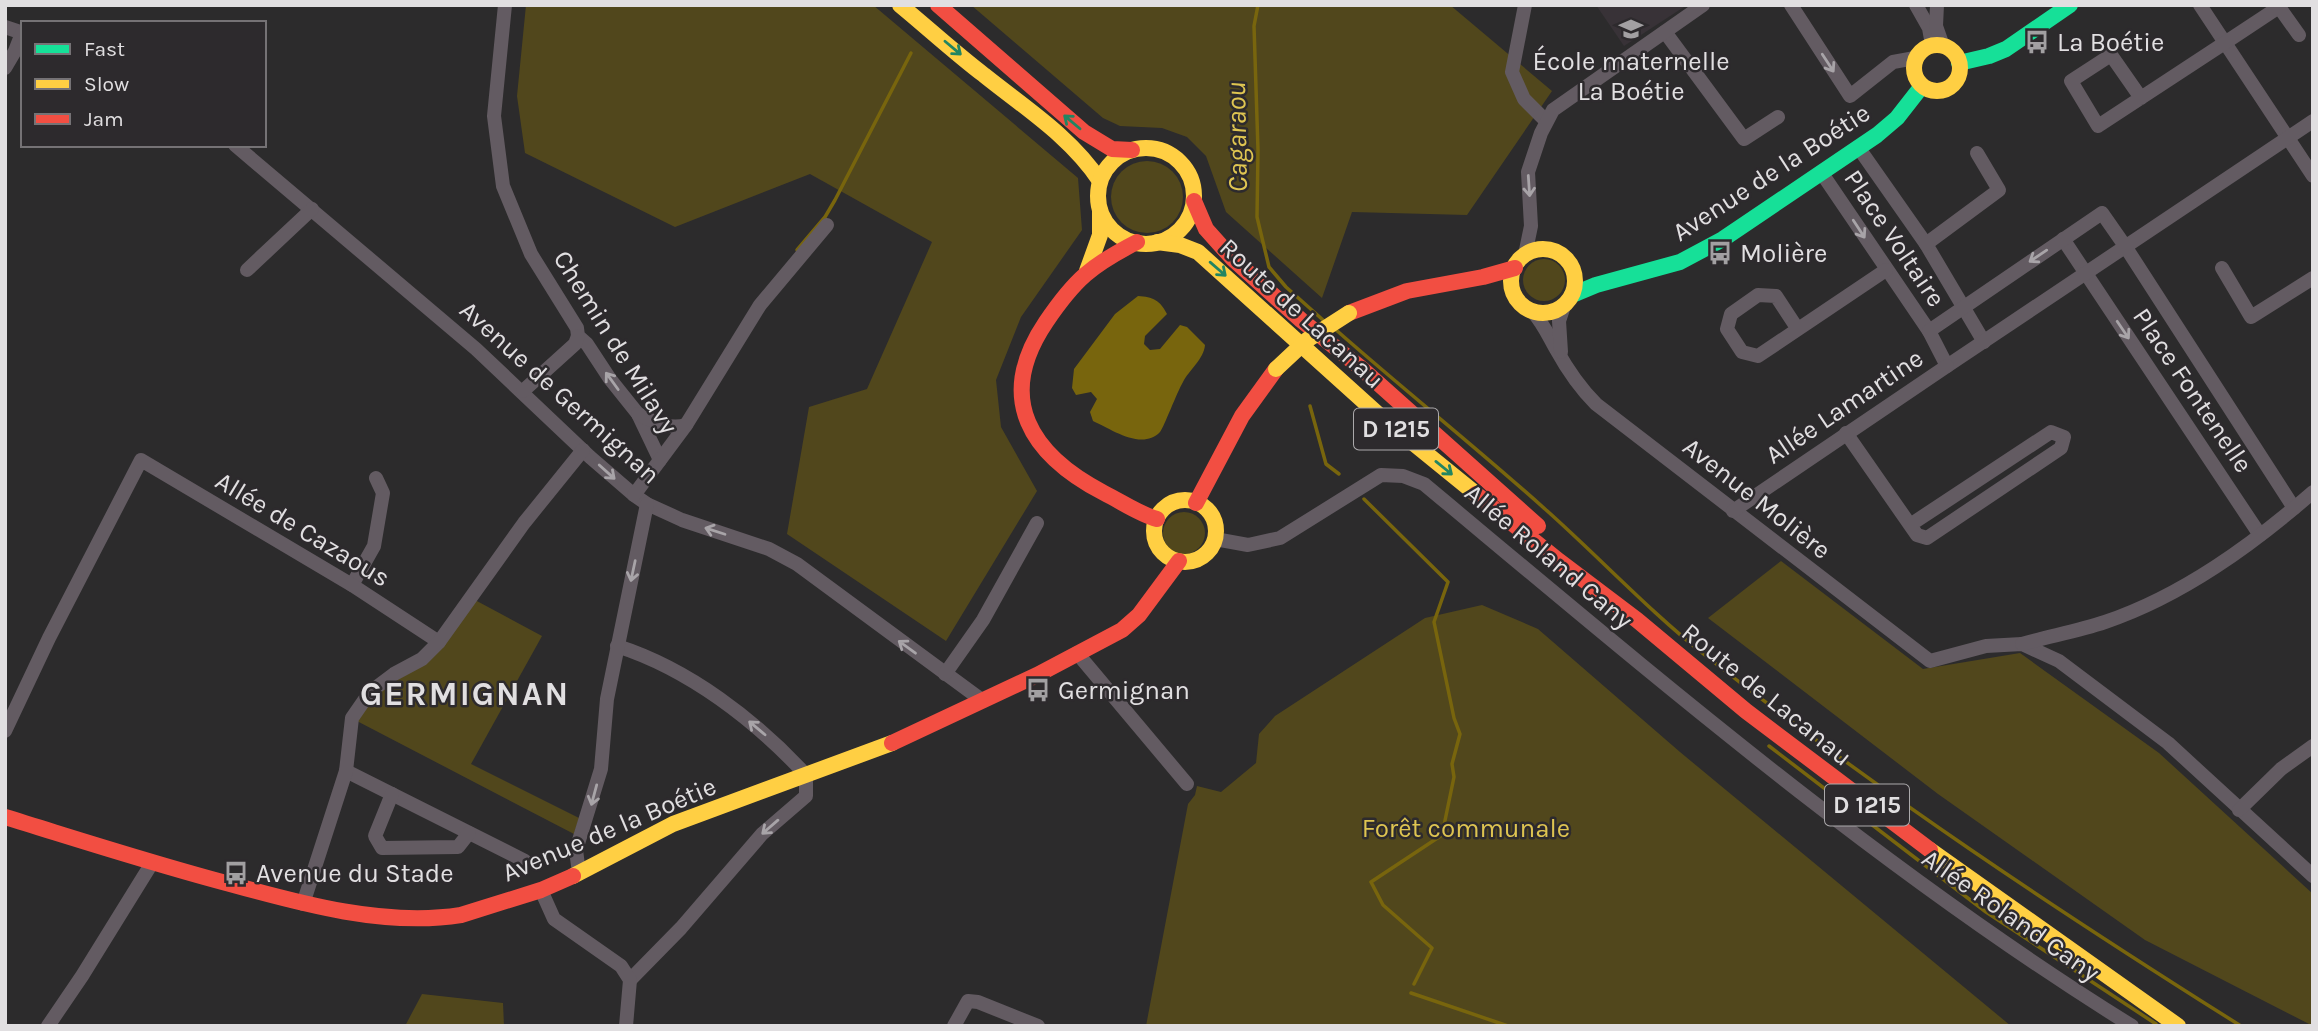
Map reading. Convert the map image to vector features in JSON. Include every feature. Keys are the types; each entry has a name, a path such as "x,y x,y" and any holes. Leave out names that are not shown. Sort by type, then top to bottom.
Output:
{"main road":[{"path":"900,5 1053,129 1073,147 1100,181"},
{"path":"938,5 1084,132 1112,149 1147,148 1163,151 1177,159 1187,170 1193,185 1194,201 1190,216 1181,229 1157,242 1137,242 1118,235 1107,224 1100,211"},
{"path":"1959,63 2006,49 2070,5"},
{"path":"1938,45 1954,52 1959,63 1957,79 1945,89 1937,91 1922,86 1914,73 1915,58 1919,52 1938,45"},
{"name":"Avenue de la Boétie","path":"1568,300 1596,285 1680,262 1723,239 1897,118 1922,86"},
{"path":"1087,271 1100,235 1100,181 1107,168 1118,157 1132,150"},
{"name":"Route de Lacanau","path":"1194,201 1206,229 1232,258 1494,485 1637,620"},
{"path":"1137,242 1087,271 1063,298 1031,345 1023,370 1021,404 1034,436 1048,456 1066,470 1146,516 1157,519"},
{"name":"Route de Lacanau","path":"1157,242 1180,245 1198,252 1380,416 1832,778 1959,872 2178,1026"},
{"path":"1196,503 1238,421 1256,393 1276,369 1307,340 1349,313 1401,293 1463,281 1520,261 1541,250 1558,253 1570,264 1575,285 1568,300 1549,312 1532,311 1525,307 1512,287 1520,261"},
{"name":"Avenue de la Boétie","path":"1570,264 1595,274 1632,276"},
{"path":"1463,281 1516,296"},
{"path":"1187,500 1196,503 1210,513 1214,521 1215,539 1205,555 1197,560 1179,561 1170,558 1158,545 1155,537 1157,519 1169,505 1187,500"},
{"name":"Avenue de la Boétie","path":"5,817 152,863 303,904 378,916 448,917 541,890 673,824 910,736 983,701 1122,630 1139,615 1179,561"},
{"name":"Route de Lacanau","path":"2108,976 2196,1026"}],"street":[{"name":"Chemin de Milavy","path":"505,5 494,116 503,186 531,254 578,328 578,337 587,344 638,414 660,460"},
{"path":"1525,5 1512,72 1524,99 1546,121"},
{"path":"1520,261 1531,226 1528,172 1546,121 1553,110 1703,5"},
{"path":"1791,5 1850,96 1893,62 1915,58"},
{"path":"1916,5 1938,45"},
{"path":"1937,5 1938,45"},
{"path":"2200,5 2313,176"},
{"path":"2141,98 2111,55 2071,81 2098,126 2226,43 2279,7 2299,35"},
{"path":"1665,32 1744,139 1778,117"},
{"path":"5,68 21,36"},
{"name":"Allée Lamartine","path":"1732,511 2313,121"},
{"name":"Avenue de Germignan","path":"237,147 523,391 634,495 682,520 769,549 797,564 983,701"},
{"name":"Place Voltaire","path":"1858,147 1926,244 1984,342"},
{"path":"1926,244 1999,190 1977,153"},
{"name":"Place Voltaire","path":"1821,172 1929,331 1947,366"},
{"path":"247,270 312,209"},
{"name":"Place Fontenelle","path":"2260,535 2063,239 2102,213 2294,508"},
{"path":"634,495 686,425 760,305 827,225"},
{"path":"1929,331 2063,239"},
{"path":"2222,268 2251,317 2313,278"},
{"path":"1797,328 1776,296 1758,295 1731,314 1727,329 1742,352 1758,356 1886,270"},
{"name":"Avenue Molière","path":"1564,363 1559,328 1568,300"},
{"name":"Avenue Molière","path":"1532,311 1544,324 1564,363 1582,390 1596,404 1930,661 1986,646 2022,644"},
{"path":"523,391 575,344 578,337"},
{"path":"638,414 658,424 676,428 686,425"},
{"path":"1846,433 1917,536 1927,538 2061,448 2064,437 2051,432 1910,525"},
{"path":"303,904 346,771 352,718 360,705 370,692 394,674 422,659 439,642 524,523 583,450"},
{"name":"Allée de Cazaous","path":"5,731 49,638 141,460 352,585 439,642"},
{"name":"Allée Roland Cany","path":"1215,539 1248,545 1280,538 1381,475 1403,476 1424,484 1612,641 1914,880 2019,954 2132,1026"},
{"path":"352,585 374,545 383,493 376,478"},
{"path":"2022,644 2106,621 2175,591 2260,535 2313,492"},
{"path":"579,873 576,850 601,769 607,699 647,504"},
{"path":"945,674 983,620 1037,523"},
{"path":"2022,644 2059,661 2168,743 2313,877"},
{"path":"617,646 686,678 746,718 782,749 806,775 806,796 762,834 681,928 630,980"},
{"path":"1077,653 1187,784"},
{"path":"2239,810 2281,769 2313,746"},
{"path":"346,771 525,861"},
{"path":"393,794 374,836 382,848 458,847 469,833"},
{"path":"48,1026 152,863"},
{"path":"541,890 554,919 621,966 630,980 626,1026"},
{"path":"954,1026 968,1001 978,1002 1038,1026"}],"shaded area":[{"name":"École maternelle La Boétie","path":"1596,5 1687,5 1624,46"},
{"path":"1138,296 1156,300 1167,314 1145,336 1144,344 1150,350 1160,349 1180,325 1187,327 1205,345 1202,355 1180,387 1160,432 1144,439 1126,437 1093,421 1090,412 1097,399 1091,392 1076,395 1072,388 1074,369 1115,314"}],"green space":[{"path":"526,5 873,5 1078,178 1082,230 1021,317 996,380 1001,427 1037,491 946,641 787,534 809,407 867,389 932,242 810,174 675,227 525,153 517,96"},
{"path":"971,5 1450,5 1552,91 1467,215 1352,212 1322,298 1226,212 1206,156 1187,137 1162,128 1120,126 1103,118"},
{"path":"1147,161 1161,164 1173,171 1180,183 1183,197 1180,211 1173,223 1161,230 1147,233 1133,230 1121,223 1114,211 1111,197 1114,183 1121,171 1133,164"},
{"path":"1544,259 1559,265 1565,280 1559,295 1544,301 1529,295 1523,280 1529,265"},
{"path":"1184,512 1198,519 1205,533 1198,547 1184,554 1170,547 1163,533 1170,519"},
{"path":"1781,561 1923,669 2020,653 2159,753 2313,894 2313,1026 2145,940 1938,794 1708,618"},
{"path":"475,600 542,636 471,764 579,818 574,834 355,720 360,705 401,673"},
{"name":"Forêt communale","path":"1482,605 1538,629 1680,752 2011,1026 1146,1026 1188,804 1195,795 1197,786 1221,792 1256,763 1259,734 1275,716 1425,618"},
{"path":"422,994 503,1003 504,1026 405,1026"}],"waterway":[{"name":"Cagaraou","path":"1258,5 1254,26 1257,217 1269,267 1286,287 1323,320"},
{"path":"797,250 825,217 835,200 911,53"},
{"path":"1335,329 1519,486 1706,656 1902,802 2104,939 2241,1026"},
{"path":"1310,406 1326,464 1339,474"},
{"path":"1364,499 1448,582 1434,622 1454,718 1460,734 1452,764 1454,777 1442,835 1371,882 1383,905 1432,948 1414,984"},
{"path":"1769,746 1986,912 2156,1024"},
{"path":"1411,993 1508,1026"}],"traffic: fast":[{"path":"1959,63 2006,49 2070,5"},
{"path":"1572,295 1596,285 1680,262 1723,239 1877,135 1897,118 1922,86"}],"traffic: slow":[{"path":"900,5 1061,136 1100,181"},
{"path":"1937,45 1953,52 1960,68 1953,84 1937,91 1921,84 1914,68 1921,52 1937,45"},
{"path":"1146,148 1164,152 1180,162 1190,178 1194,196 1190,214 1180,230 1164,240 1146,244 1128,240 1112,230 1102,214 1098,196 1102,178 1112,162 1128,152 1146,148"},
{"path":"1087,271 1100,235 1100,211"},
{"path":"1157,242 1180,245 1198,252 1380,416 1476,494"},
{"path":"1543,249 1561,255 1569,263 1575,281 1569,299 1561,307 1543,313 1525,307 1517,299 1511,281 1517,263 1525,255 1543,249"},
{"path":"1276,369 1307,340 1349,313"},
{"path":"1185,500 1207,509 1216,531 1207,553 1185,562 1163,553 1154,531 1163,509 1185,500"},
{"path":"573,876 673,824 892,743"},
{"path":"1930,850 2178,1026"}],"traffic: jam":[{"path":"938,5 1084,132 1112,149 1132,150"},
{"path":"1194,201 1206,229 1232,258 1301,320 1361,368 1538,526"},
{"path":"1137,242 1086,274 1056,307 1031,350 1023,376 1022,400 1028,422 1040,442 1057,461 1078,478 1137,511 1157,519"},
{"path":"1349,313 1407,291 1483,277 1515,268"},
{"path":"1196,503 1242,416 1276,369"},
{"path":"1476,494 1637,620 1746,711 1930,850"},
{"path":"892,743 1037,675 1122,630 1139,615 1179,561"},
{"path":"5,817 258,892 315,906 374,916 432,918 461,915 541,890 573,876"}],"place":[{"name":"École maternelle La Boétie","path":"1631,29"},
{"name":"La Boétie","path":"2037,42"},
{"name":"Molière","path":"1720,253"},
{"name":"Germignan","path":"1038,690"},
{"name":"Avenue du Stade","path":"236,873"}],"district":[{"name":"GERMIGNAN","path":"465,693"}]}
